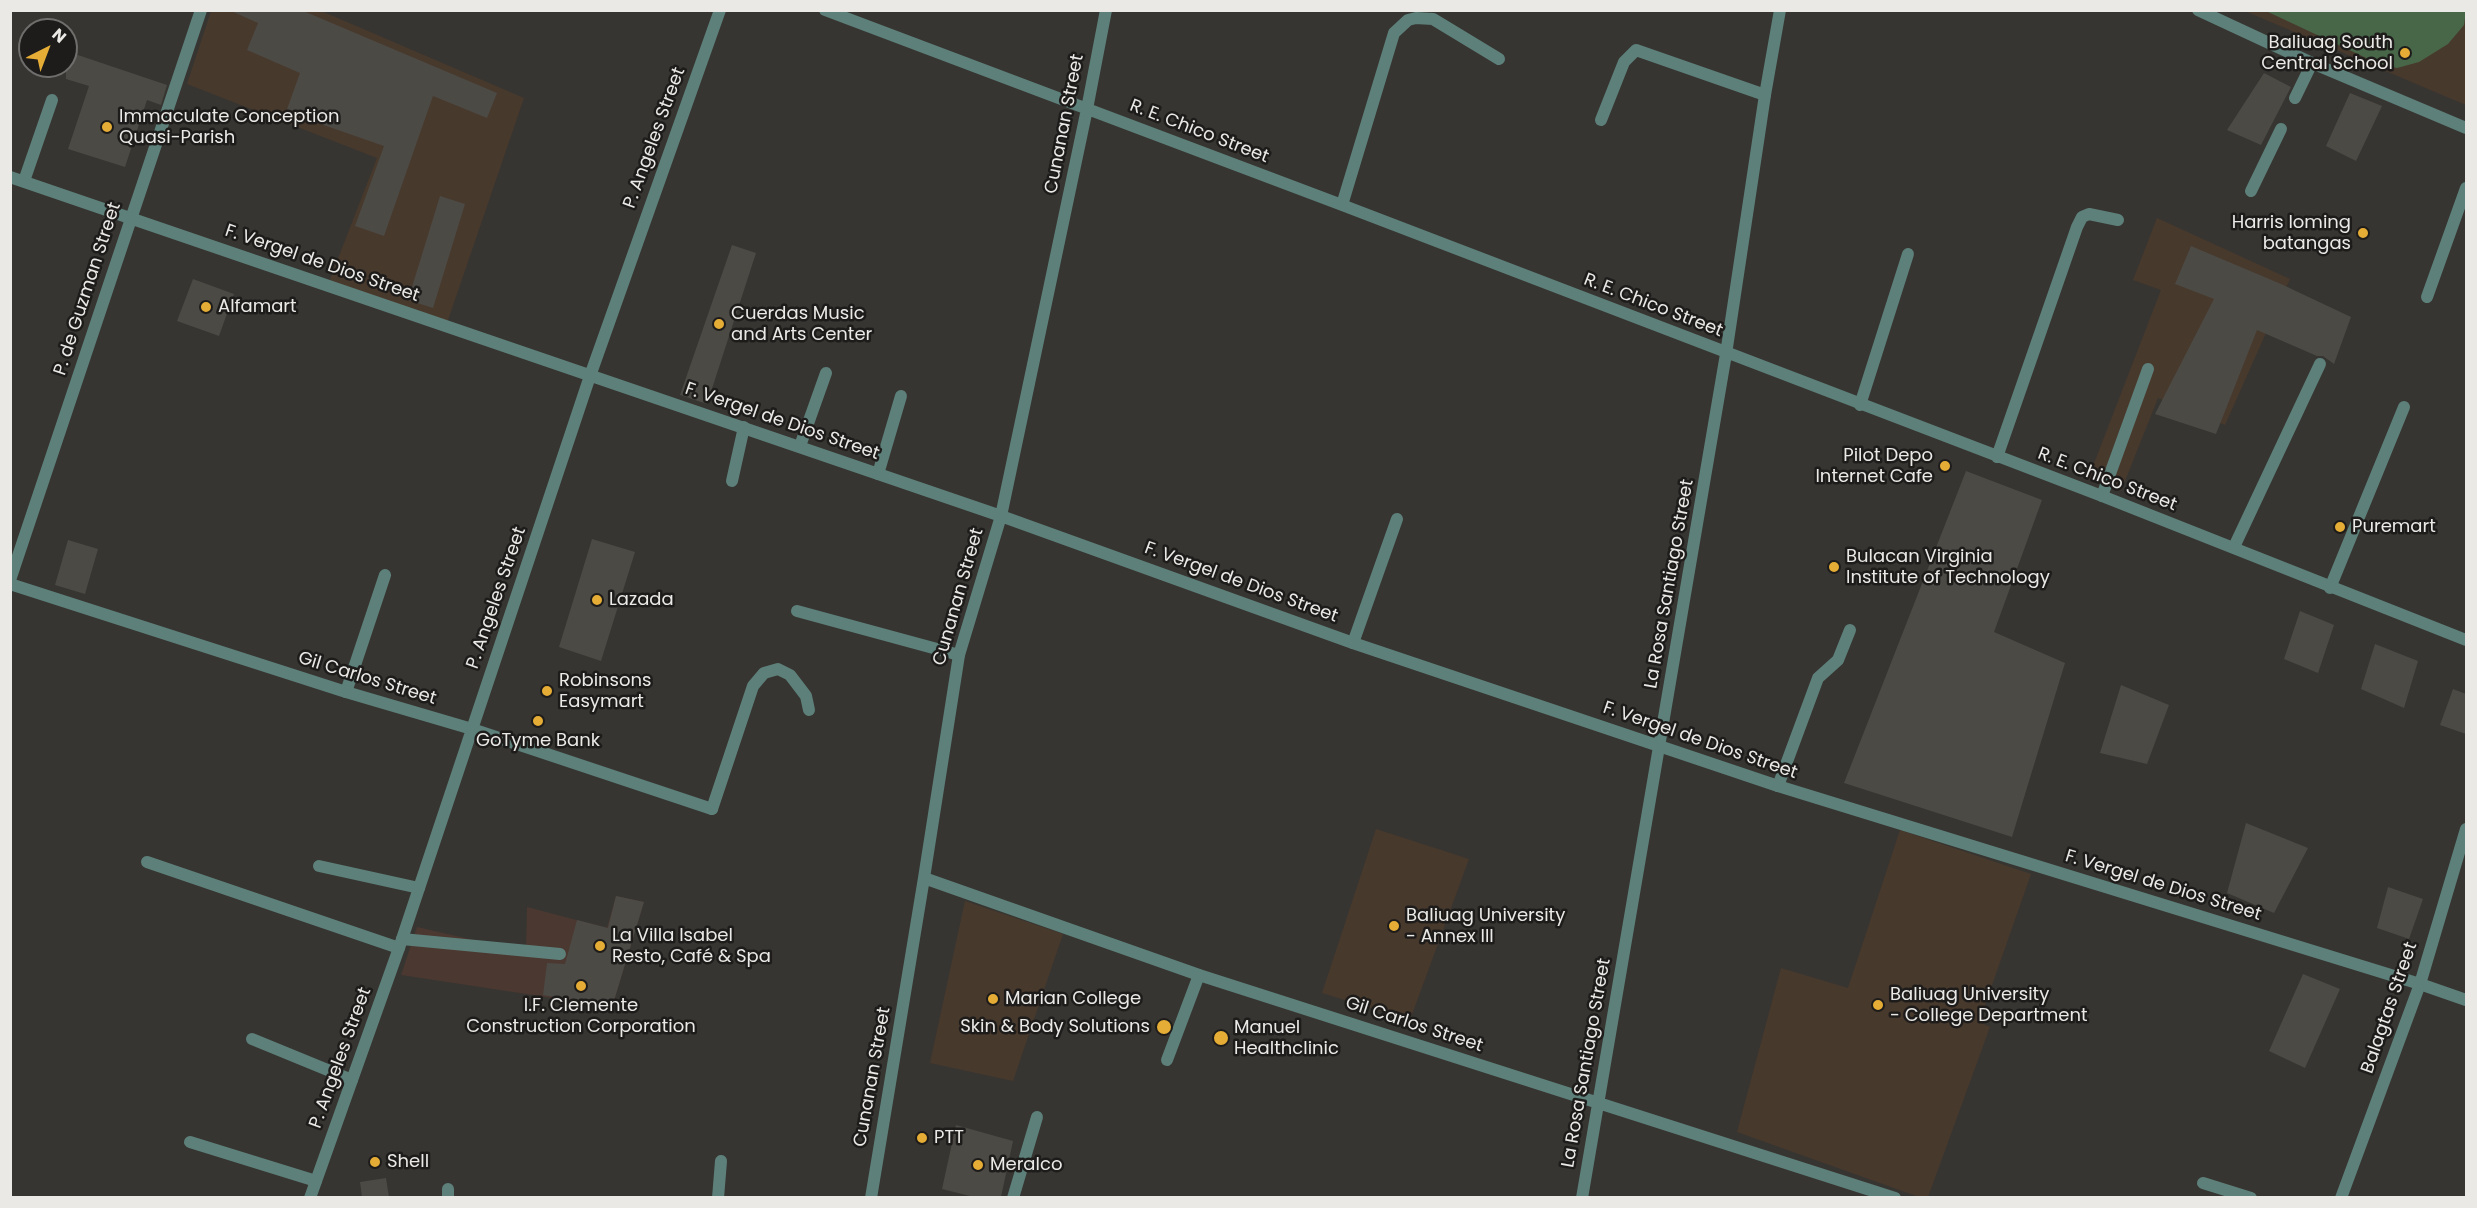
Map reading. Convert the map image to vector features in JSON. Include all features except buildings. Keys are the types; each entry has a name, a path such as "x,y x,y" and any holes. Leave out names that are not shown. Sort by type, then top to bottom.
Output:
{"street":[{"name":"P. de Guzman Street","path":"10,582 201,10"},
{"name":"P. Angeles Street","path":"310,1197 419,888 590,376 720,10"},
{"name":"R. E. Chico Street","path":"825,10 2102,496 2466,640"},
{"name":"Cunanan Street","path":"871,1197 959,655 1001,516 1106,10"},
{"name":"La Rosa Santiago Street","path":"1582,1197 1726,354 1780,10"},
{"path":"2198,10 2312,63 2466,128"},
{"path":"1342,205 1394,33 1408,20 1433,19 1499,60"},
{"path":"1600,120 1624,62 1636,50 1765,95"},
{"path":"2295,98 2312,63"},
{"path":"24,181 52,100"},
{"path":"2251,192 2281,129"},
{"name":"F. Vergel de Dios Street","path":"10,177 800,446 1353,643 1660,747 1778,786 2466,1000"},
{"path":"2427,297 2466,188"},
{"path":"1997,457 2082,217 2089,214 2118,220"},
{"path":"1860,405 1908,254"},
{"path":"2234,547 2320,364"},
{"path":"2102,496 2148,369"},
{"path":"800,446 826,373"},
{"path":"878,474 901,396"},
{"path":"2330,588 2404,407"},
{"path":"732,481 744,427"},
{"path":"1353,643 1397,519"},
{"path":"346,692 385,575"},
{"name":"Gil Carlos Street","path":"10,582 346,692 472,729 712,809 753,686 764,673 778,669 790,675 806,696 809,710"},
{"path":"797,611 959,655"},
{"path":"1778,786 1818,678 1838,660 1850,630"},
{"name":"Balagtas Street","path":"2341,1197 2420,984 2466,829"},
{"path":"147,862 400,943 560,954"},
{"path":"319,866 419,888"},
{"name":"Gil Carlos Street","path":"924,878 1199,975 1895,1197"},
{"path":"1167,1060 1199,975"},
{"path":"252,1039 352,1080"},
{"path":"1013,1197 1037,1117"},
{"path":"190,1142 316,1181"},
{"path":"718,1197 721,1161"},
{"path":"2203,1183 2251,1197"}],"shaded area":[{"path":"319,10 524,98 446,326 327,287 377,158 187,84 211,11"},
{"name":"Baliuag South Central School","path":"2245,11 2466,11 2466,105 2442,95"},
{"path":"2157,218 2290,279 2225,425 2158,398 2121,491 2088,479 2161,290 2133,280"},
{"name":"Baliuag University - Annex III","path":"1376,829 1469,859 1410,1020 1322,993"},
{"name":"Baliuag University - College Department","path":"1900,830 2031,874 1979,1022 1990,1027 1928,1197 1919,1197 1737,1132 1781,968 1848,988"},
{"name":"La Villa Isabel Resto, Café & Spa","path":"616,896 644,902 612,1007 401,975 417,927 526,952 527,907 607,928"},
{"name":"Marian College","path":"965,901 1063,934 1013,1081 930,1063"}],"green space":[{"name":"Baliuag South Central School","path":"2266,11 2466,11 2464,25 2448,44 2419,62 2397,68 2377,63"}],"place":[{"name":"Baliuag South Central School","path":"2405,53"},
{"name":"Immaculate Conception Quasi-Parish","path":"107,127"},
{"name":"Harris loming batangas","path":"2363,233"},
{"name":"Alfamart","path":"206,307"},
{"name":"Cuerdas Music and Arts Center","path":"719,324"},
{"name":"Pilot Depo Internet Cafe","path":"1945,466"},
{"name":"Puremart","path":"2340,527"},
{"name":"Bulacan Virginia Institute of Technology","path":"1834,567"},
{"name":"Lazada","path":"597,600"},
{"name":"Robinsons Easymart","path":"547,691"},
{"name":"GoTyme Bank","path":"538,721"},
{"name":"Baliuag University - Annex III","path":"1394,926"},
{"name":"La Villa Isabel Resto, Café & Spa","path":"600,946"},
{"name":"I.F. Clemente Construction Corporation","path":"581,986"},
{"name":"Marian College","path":"993,999"},
{"name":"Baliuag University - College Department","path":"1878,1005"},
{"name":"Skin & Body Solutions","path":"1164,1027"},
{"name":"Manuel Healthclinic","path":"1221,1038"},
{"name":"PTT","path":"922,1138"},
{"name":"Shell","path":"375,1162"},
{"name":"Meralco","path":"978,1165"}]}
